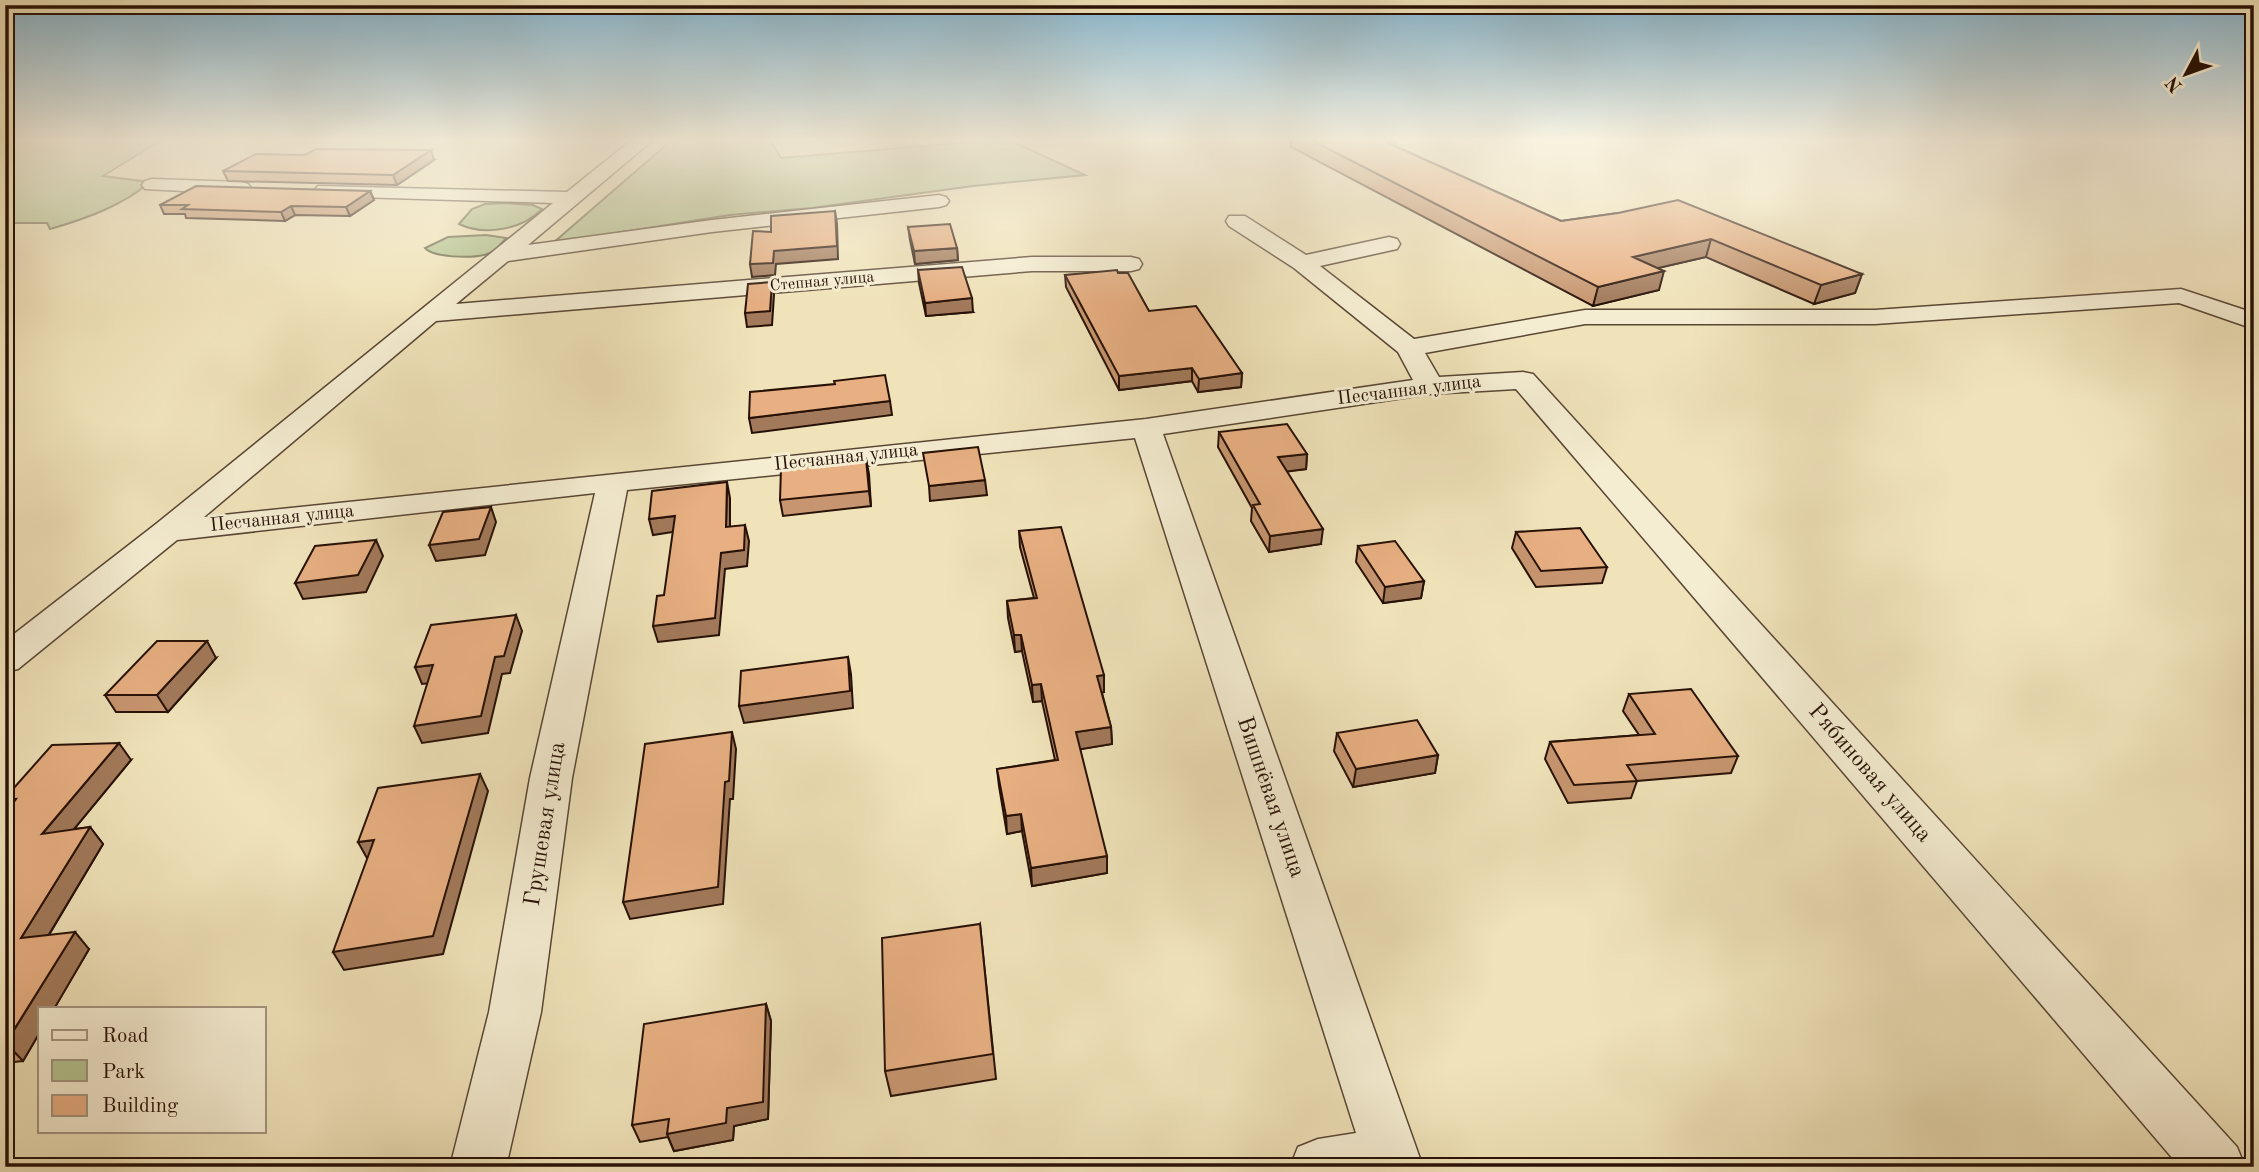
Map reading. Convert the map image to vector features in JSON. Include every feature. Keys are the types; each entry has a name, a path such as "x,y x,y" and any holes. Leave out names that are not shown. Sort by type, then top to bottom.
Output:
{"street":[{"path":"427,194 573,198"},
{"path":"5,660 167,531 578,194"},
{"path":"503,255 712,226 939,201"},
{"path":"1237,221 1302,263 1409,348 1430,386"},
{"path":"1302,263 1389,244"},
{"name":"Степная улица","path":"429,314 1032,264 1131,264"},
{"path":"1409,348 1585,317 1875,317 2181,296 2254,322"},
{"name":"Песчанная улица","path":"167,531 1146,428 1430,386 1524,380"},
{"name":"Рябиновая улица","path":"1524,380 2217,1167"},
{"name":"Вишнёвая улица","path":"1146,428 1393,1161"},
{"name":"Грушевая улица","path":"478,1167 515,1012 551,778 613,482"},
{"path":"1318,1167 1393,1161"}],"green space":[{"path":"5,194 133,194 90,216 50,229 47,223 5,223"},
{"path":"610,194 917,194 812,208 730,215 553,243"},
{"path":"485,204 533,205 542,209 524,222 502,229 480,230 459,224 472,209"},
{"path":"486,235 506,238 494,251 478,256 436,254 425,248 448,237"}],"building":[{"path":"181,194 366,194 346,207 291,206 281,212 182,209 188,205 160,205"},
{"path":"1416,194 1500,194 1561,221 1618,213 1678,200 1862,274 1821,285 1711,239 1633,257 1664,271 1598,287"},
{"path":"835,211 837,246 774,251 773,263 750,264 753,231 771,232 771,216"},
{"path":"950,224 957,248 914,251 908,227"},
{"path":"962,267 972,298 925,303 918,270"},
{"path":"1117,270 1118,273 1128,273 1149,311 1196,306 1242,373 1199,379 1192,368 1119,376 1065,275"},
{"path":"772,282 770,311 745,313 748,284"},
{"path":"885,375 890,401 749,418 750,392 835,384 834,381"},
{"path":"1287,424 1307,454 1278,457 1323,529 1270,536 1253,505 1260,504 1219,432"},
{"path":"978,447 985,480 929,486 923,453"},
{"path":"866,459 869,491 780,500 781,468"},
{"path":"727,482 726,527 745,525 744,550 721,553 715,618 653,626 657,596 664,595 675,516 649,519 652,491"},
{"path":"491,507 479,539 429,545 443,512"},
{"path":"1061,527 1104,675 1097,676 1111,727 1076,732 1107,856 1031,868 1021,814 1006,816 997,769 1058,760 1041,684 1032,685 1021,635 1014,635 1007,601 1037,598 1019,531"},
{"path":"1580,528 1607,567 1541,571 1516,532"},
{"path":"376,540 358,575 295,583 315,546"},
{"path":"1395,541 1424,581 1385,587 1358,546"},
{"path":"516,615 504,656 495,657 481,716 414,726 433,665 415,667 431,625"},
{"path":"157,641 207,641 157,695 105,695"},
{"path":"848,657 850,691 739,706 741,671"},
{"path":"1691,689 1738,756 1627,765 1637,781 1574,785 1550,742 1655,734 1629,694"},
{"path":"1417,720 1438,755 1356,769 1337,733"},
{"path":"732,732 729,781 725,782 718,887 623,902 645,744"},
{"path":"119,743 42,834 90,827 21,938 75,932 5,1044 5,815 16,799 5,798 52,745"},
{"path":"480,774 433,936 333,952 374,840 358,842 378,788"},
{"path":"980,924 993,1054 885,1071 882,938"},
{"path":"766,1004 763,1102 727,1108 726,1123 667,1134 669,1119 632,1125 644,1024"}]}
